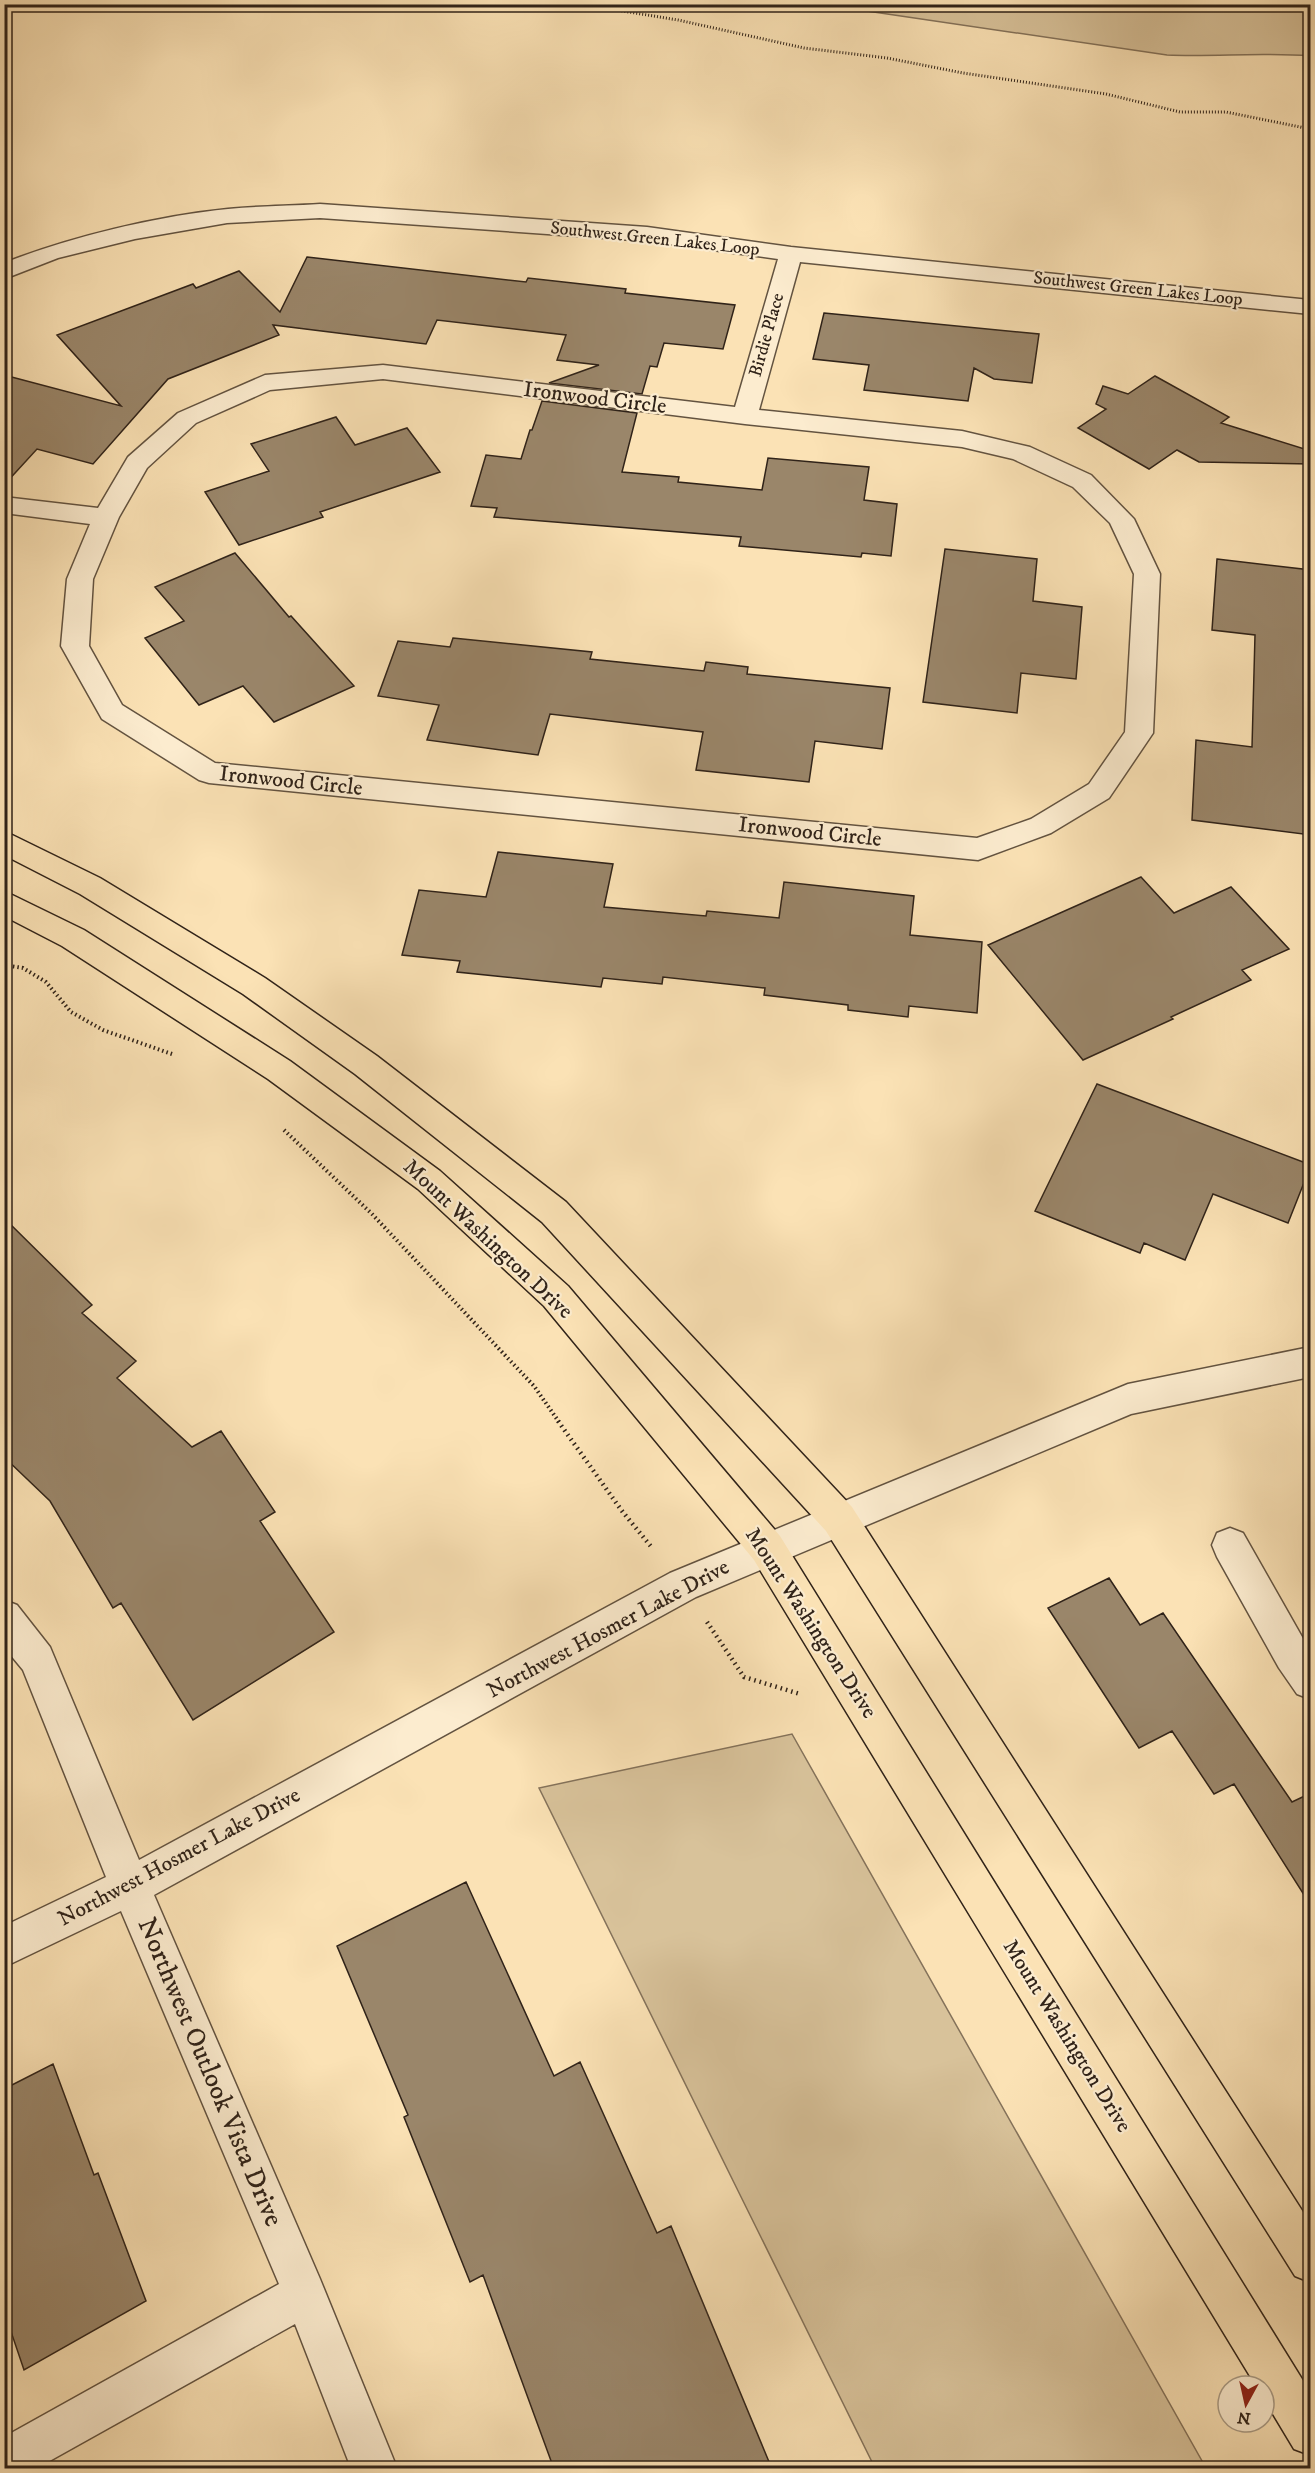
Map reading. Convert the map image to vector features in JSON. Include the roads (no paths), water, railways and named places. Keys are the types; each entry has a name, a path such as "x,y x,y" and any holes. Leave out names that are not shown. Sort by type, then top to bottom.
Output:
{"main road":[{"path":"4,842 90,886 254,986 366,1065 554,1212 839,1519 1311,2261"},
{"name":"Mount Washington Drive","path":"4,902 73,938 279,1070 429,1180 556,1296 767,1548 1311,2433"}],"street":[{"name":"Southwest Green Lakes Loop","path":"4,272 50,253 135,232 227,216 320,211 647,234 791,254 1311,307"},
{"name":"Birdie Place","path":"745,416 791,254"},
{"name":"Ironwood Circle","path":"383,372 745,416 962,439 1021,453 1082,480 1121,519 1147,574 1139,733 1099,791 1041,826 978,849 209,773 112,712 75,646 80,579 106,517 137,463 187,418 265,383 383,372"},
{"path":"4,505 22,509 106,517"},
{"name":"Northwest Hosmer Lake Drive","path":"4,1947 130,1886 683,1585 1128,1399 1311,1362"},
{"path":"1230,1545 1292,1656 1311,1681"},
{"name":"Northwest Outlook Vista Drive","path":"4,1617 37,1659 130,1886 305,2294 374,2469"},
{"path":"4,2462 305,2294"}]}
